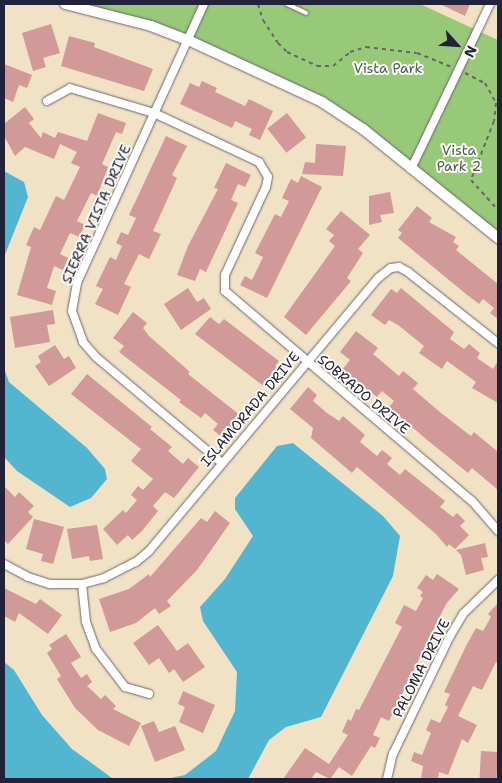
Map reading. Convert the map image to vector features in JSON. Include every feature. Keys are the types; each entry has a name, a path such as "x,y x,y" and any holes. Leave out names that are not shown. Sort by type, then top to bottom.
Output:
{"street":[{"path":"65,4 151,26 188,40 322,102 363,129 498,238"},
{"name":"SIERRA VISTA DRIVE","path":"204,4 77,283 72,311 75,327 96,357 222,462"},
{"path":"411,168 490,4"},
{"path":"47,101 70,88 154,113"},
{"name":"SOBRADO DRIVE","path":"154,113 252,157 265,168 266,187 222,284 233,301 472,501 498,531"},
{"name":"ISLAMORADA DRIVE","path":"4,564 28,577 50,584 82,584 118,573 150,551 306,362 378,278 391,268 399,267 408,272 498,343"},
{"name":"PALOMA DRIVE","path":"387,779 393,754 450,636 463,614 498,580"},
{"path":"82,584 86,622 96,649 125,687 149,694"}],"lane":[{"path":"287,4 306,13"}],"path":[{"path":"258,4 263,20 278,43 297,58 317,66 333,66 350,52 366,47 417,53 485,83 496,103 494,121 470,180 498,210"}],"green space":[{"name":"Vista Park","path":"65,4 420,4 498,40 498,238 322,102 188,40"}],"water":[{"path":"4,171 24,182 28,197 4,257"},
{"path":"4,368 9,382 87,448 105,469 107,479 91,498 70,507 17,471 4,457"},
{"path":"293,443 383,516 400,536 393,576 321,717 286,727 269,740 248,779 166,779 185,775 216,751 235,711 237,672 203,621 200,607 225,579 253,536 235,509 235,498 277,446"},
{"path":"4,662 14,670 42,715 72,749 112,778 120,779 4,779"}],"building":[{"path":"440,4 470,4 465,16"},
{"path":"51,24 60,53 43,58 46,67 33,71 22,33"},
{"path":"69,36 95,43 94,47 153,69 144,91 61,66"},
{"path":"4,64 32,75 27,88 19,85 13,102 4,98"},
{"path":"202,81 217,88 215,92 245,106 249,99 273,111 260,140 249,135 252,129 235,121 232,128 180,104 190,83 199,87"},
{"path":"25,107 34,119 29,123 41,138 43,132 55,138 58,132 87,141 98,113 126,123 122,134 116,132 102,164 108,167 97,196 91,193 77,221 85,225 79,237 70,233 60,254 68,258 63,270 54,266 47,288 56,291 52,305 17,295 31,247 26,245 34,227 40,230 56,196 64,200 80,167 71,163 77,152 60,144 54,159 25,147 15,156 4,136 4,124"},
{"path":"287,113 306,137 286,153 267,128"},
{"path":"166,136 187,146 172,175 177,178 153,231 161,234 149,259 139,254 124,284 131,287 118,315 95,304 103,289 96,286 110,257 116,260 122,246 116,243 121,232 128,235 136,218 129,215"},
{"path":"316,144 346,146 343,176 302,174 305,162 315,163"},
{"path":"226,163 251,175 245,187 238,184 231,200 238,203 206,272 200,269 195,281 177,275 188,246 218,189 214,188"},
{"path":"301,176 322,187 267,298 240,285 245,276 252,280 263,257 255,253 275,214 281,217 289,201 282,198 291,179 298,183"},
{"path":"390,192 394,213 380,215 382,222 369,225 369,196"},
{"path":"417,206 432,218 429,222 456,237 453,242 459,246 456,250 498,284 498,319 490,313 494,308 483,299 479,304 398,238 402,233 398,230"},
{"path":"341,211 370,235 358,249 363,253 347,278 351,281 306,335 284,317 335,246 329,241 334,235 326,229"},
{"path":"188,288 197,302 204,298 211,309 181,330 164,304"},
{"path":"401,288 454,332 450,339 464,349 469,344 480,353 477,358 493,369 498,361 498,403 472,388 476,382 447,361 442,369 419,353 424,346 398,325 389,320 385,325 371,315 391,289 397,293"},
{"path":"53,310 55,324 47,325 50,342 15,348 10,317"},
{"path":"133,312 147,323 143,328 149,336 190,372 188,374 241,416 223,438 213,430 218,424 205,413 201,418 119,352 124,346 113,338"},
{"path":"210,317 219,324 224,319 279,361 275,366 280,369 265,387 195,334"},
{"path":"356,331 378,348 373,354 399,376 403,371 418,383 413,389 441,413 471,436 474,432 498,452 498,490 472,468 468,473 426,439 389,407 394,401 382,391 377,397 342,370 350,360 340,352"},
{"path":"55,345 64,359 69,356 76,368 49,386 35,366 41,362 38,356"},
{"path":"87,374 152,427 150,429 172,447 168,451 183,464 188,458 199,467 174,498 165,492 153,506 158,511 142,531 132,540 128,535 117,545 103,529 123,510 126,513 137,500 131,495 138,486 143,490 153,479 131,461 141,449 71,394"},
{"path":"308,387 317,395 313,401 327,413 339,421 343,416 365,435 360,442 377,456 382,450 392,458 387,464 400,475 405,469 445,501 440,507 453,517 457,513 465,521 460,526 469,535 455,549 449,544 447,547 436,534 357,467 352,473 311,438 313,428 290,409"},
{"path":"4,486 15,497 19,492 34,506 28,512 33,517 8,544 4,540"},
{"path":"215,511 230,523 197,570 167,601 171,606 159,614 155,608 136,623 110,632 99,599 129,589 149,574 150,577 201,518 207,522"},
{"path":"34,519 64,527 53,564 41,561 43,554 26,549"},
{"path":"97,525 103,559 90,561 89,556 72,559 67,529"},
{"path":"485,543 488,557 481,558 484,570 466,575 461,555 456,550"},
{"path":"437,574 459,589 446,604 389,721 381,717 373,735 380,738 375,748 371,746 352,776 339,767 330,779 316,772 311,779 283,779 305,748 329,764 348,735 342,732 348,719 351,721 356,709 359,710 402,627 395,623 404,605 416,611 423,598 420,596 423,592 417,588 426,575 433,580"},
{"path":"4,588 36,604 40,599 62,615 48,634 19,613 15,622 4,616"},
{"path":"498,603 498,663 496,662 482,690 473,686 458,716 477,725 468,743 462,739 448,775 439,772 438,779 421,779 423,766 411,761 414,752 422,755 431,733 426,730 431,719 440,723 448,707 445,705 450,694 444,692 466,646 476,628 483,631 491,617 488,614"},
{"path":"158,625 177,651 188,643 205,667 183,682 174,669 169,673 159,658 149,665 133,643"},
{"path":"66,634 81,657 71,663 81,678 87,674 92,682 87,686 101,699 105,695 116,706 113,709 141,723 129,746 98,730 75,708 57,679 61,676 47,653 52,649 49,645"},
{"path":"183,691 215,705 203,733 179,722 185,707 178,704"},
{"path":"154,721 159,732 175,726 185,750 155,762 141,726"},
{"path":"481,751 498,752 497,779 480,778"}],"park label":[{"name":"Vista Park 2","path":"459,158"}]}
